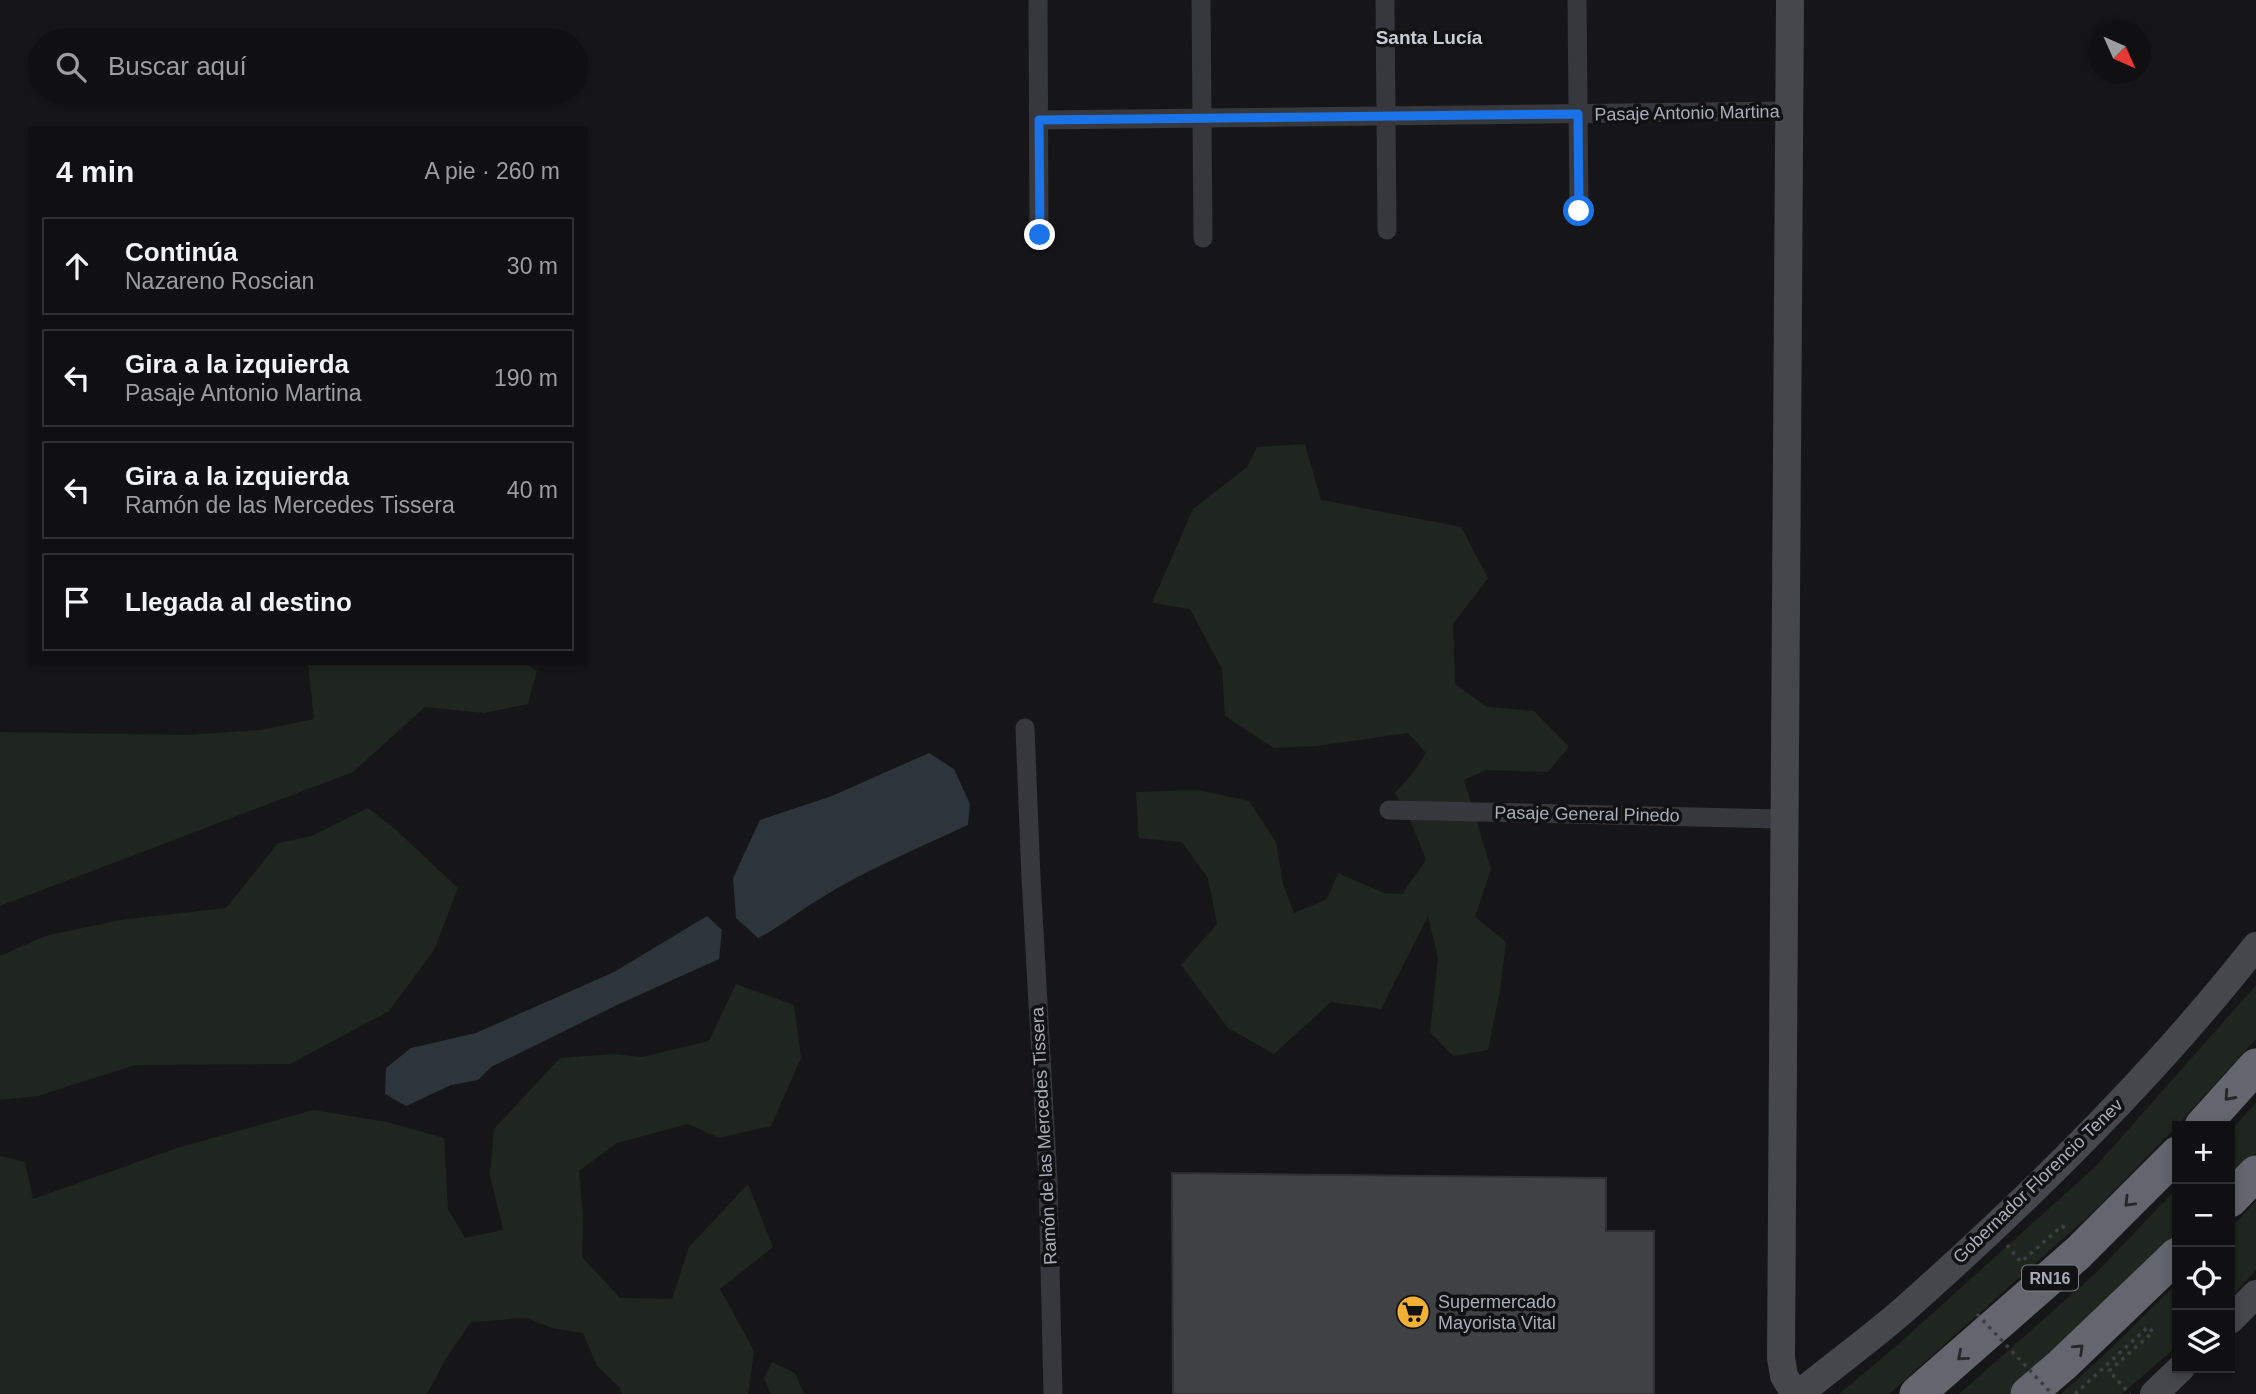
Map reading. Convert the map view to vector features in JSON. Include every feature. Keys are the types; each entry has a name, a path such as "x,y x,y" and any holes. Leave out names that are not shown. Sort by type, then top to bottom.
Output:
{"highway":[{"path":"2207,1121 2256,1066"},
{"name":"RN16","path":"1917,1394 2078,1253 2172,1159"},
{"path":"2235,1195 2256,1173"},
{"path":"2028,1394 2172,1260"}],"street":[{"path":"1038,0 1040,235"},
{"path":"1201,0 1203,238"},
{"path":"1385,0 1387,230"},
{"path":"1577,0 1579,211"},
{"path":"1790,0 1780,1359 1788,1385 1797,1394"},
{"name":"Pasaje Antonio Martina","path":"1039,120 1789,111"},
{"name":"Ramón de las Mercedes Tissera","path":"1025,728 1048,1181 1053,1394"},
{"name":"Pasaje General Pinedo","path":"1389,810 1784,819"},
{"name":"Gobernador Florencio Tenev","path":"1797,1394 1904,1309 1992,1229 2110,1113 2233,976 2256,946"},
{"path":"2235,1315 2256,1294"},
{"path":"2154,1394 2175,1373"}],"path":[{"path":"2002,1238 2021,1262"},
{"path":"1977,1314 2052,1394"},
{"path":"2076,1394 2148,1327 2153,1332 2109,1371 2130,1394"}],"shaded area":[{"path":"1305,444 1321,500 1461,527 1488,578 1453,624 1455,684 1487,707 1534,711 1569,747 1548,772 1486,770 1464,780 1491,869 1475,917 1506,942 1488,1050 1453,1056 1430,1032 1438,958 1428,916 1381,1009 1331,1002 1274,1054 1228,1028 1181,965 1217,924 1208,878 1182,842 1139,838 1136,792 1198,790 1249,801 1276,842 1283,884 1294,913 1327,899 1338,873 1384,893 1402,894 1426,860 1409,817 1395,793 1426,753 1408,733 1317,746 1274,748 1225,716 1222,669 1190,609 1152,603 1193,509 1247,467 1257,447"},
{"path":"308,665 528,665 537,671 528,704 484,713 425,707 353,772 0,906 0,732 186,735 261,730 314,719"},
{"path":"929,753 954,769 970,804 968,825 850,881 758,938 736,918 733,878 760,820 832,796"},
{"path":"368,808 395,829 458,888 434,950 389,1011 290,1064 135,1065 38,1096 0,1100 0,956 45,936 120,920 226,908 278,843 312,836"},
{"path":"707,916 722,930 719,959 491,1067 478,1080 451,1085 406,1106 385,1094 386,1068 411,1048 476,1033 614,972"},
{"path":"736,984 794,1005 801,1058 771,1126 719,1138 688,1124 617,1143 579,1171 583,1216 582,1257 620,1298 672,1299 689,1247 748,1184 773,1247 720,1289 754,1351 748,1394 622,1394 620,1388 597,1366 583,1333 552,1328 526,1318 471,1322 445,1360 427,1394 0,1394 0,1156 25,1162 33,1199 177,1148 313,1110 387,1122 444,1138 448,1209 465,1238 503,1230 490,1175 494,1129 560,1058 613,1054 642,1057 709,1041"},
{"path":"2256,985 2256,1039 2182,1121 2172,1121 2172,1131 2096,1209 1889,1394 1839,1394 1894,1348 2096,1166"},
{"path":"2256,1103 2256,1153 2235,1176 2235,1126"},
{"path":"2172,1193 2172,1243 2153,1264 2055,1356 2010,1394 1959,1394 2097,1272"},
{"path":"2256,1201 2256,1270 2235,1293 2235,1247 2235,1224"},
{"path":"2172,1288 2172,1350 2122,1394 2061,1394"},
{"path":"772,1362 795,1373 804,1394 771,1394 764,1378"}],"building":[{"name":"Supermercado Mayorista Vital","path":"1172,1173 1606,1178 1606,1231 1654,1231 1654,1394 1173,1394"}],"place":[{"name":"Supermercado Mayorista Vital","path":"1413,1312"}],"district":[{"name":"Santa Lucía","path":"1429,37"}],"route":[{"path":"1040,235 1039,120 1578,114 1579,211"}]}
